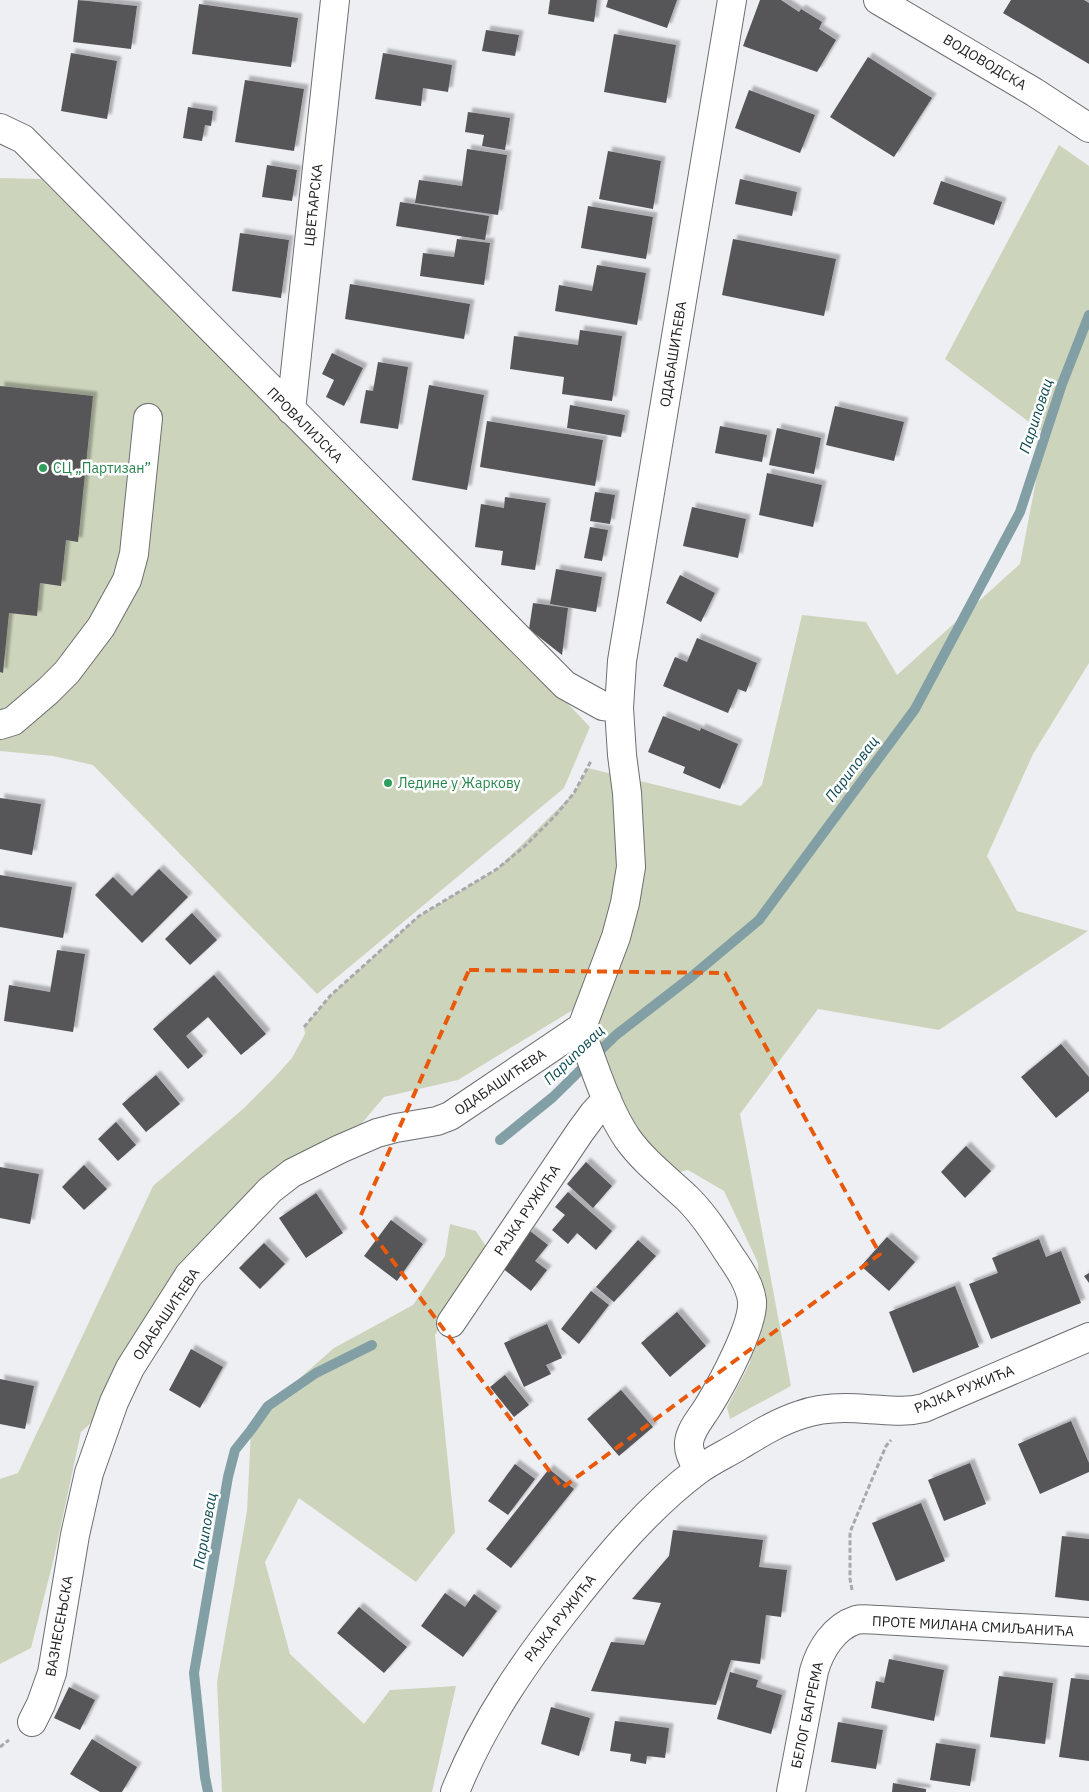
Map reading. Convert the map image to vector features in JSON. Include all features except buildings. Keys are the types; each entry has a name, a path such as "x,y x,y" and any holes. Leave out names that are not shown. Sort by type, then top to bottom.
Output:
{"street":[{"name":"ЦВЕЋАРСКА","path":"291,410 335,0"},
{"name":"ОДАБАШИЋЕВА","path":"71,1556 89,1473 114,1402 130,1368 188,1275 270,1190 292,1173 377,1133 402,1126 437,1121 450,1116 582,1032 616,937 625,903 631,867 627,793 619,708 622,662 732,0"},
{"name":"ВОДОВОДСКА","path":"878,0 1034,92 1089,128"},
{"name":"ПРОВАЛИЈСКА","path":"0,128 23,138 565,685 603,706 619,708"},
{"path":"0,725 13,721 67,672 101,627 127,580 134,554 148,418"},
{"path":"582,1032 607,1099 626,1136 644,1160 704,1216 740,1270 750,1294 752,1303 750,1313 739,1347 714,1397 690,1436 689,1452 698,1470"},
{"name":"РАЈКА РУЖИЋА","path":"452,1323 580,1132 607,1099"},
{"name":"РАЈКА РУЖИЋА","path":"455,1792 483,1731 540,1642 592,1576 636,1526 666,1496 698,1470 769,1428 800,1415 820,1409 858,1408 910,1412 924,1408 1089,1337"},
{"name":"ВАЗНЕСЕЊСКА","path":"32,1722 52,1674 71,1556"},
{"name":"ПРОТЕ МИЛАНА СМИЉАНИЋА","path":"857,1620 1089,1632"},
{"name":"БЕЛОГ БАГРЕМА","path":"791,1792 809,1693 818,1657 825,1645 840,1629 857,1620"}],"path":[{"path":"304,1028 331,995 419,916 490,874 525,846 555,816 574,793 592,760"},
{"path":"857,1620 850,1579 850,1532 886,1446 924,1408"}],"highlighted area":[{"path":"469,970 725,973 880,1254 562,1488 360,1217"}],"green space":[{"path":"1059,145 1089,166 1089,663 1033,754 987,856 1017,911 1088,931 939,1030 818,1009 740,1114 791,1386 730,1419 727,1407 750,1363 758,1305 758,1263 724,1191 688,1170 662,1176 644,1160 576,1008 458,1080 384,1097 340,1149 233,1227 114,1402 81,1432 53,1562 31,1648 0,1664 0,1479 18,1473 153,1186 243,1109 273,1079 292,1058 305,1034 304,1027 331,995 419,916 497,869 574,793 588,768 741,806 762,785 802,615 866,622 897,675 1020,564 1045,434 945,359"},
{"path":"0,178 41,179 416,544 590,727 564,788 317,994 93,765 53,756 0,751"},
{"path":"450,1224 476,1231 487,1248 435,1335 455,1532 416,1582 299,1498 265,1562 290,1654 364,1724 390,1690 456,1686 432,1792 222,1792 217,1682 247,1511 251,1430 268,1406 334,1348 413,1305 445,1256"}],"waterway":[{"name":"Париповац","path":"500,1140 553,1097 616,1035 691,977 759,920 915,709 1020,512 1062,384 1089,315"},
{"name":"Париповац","path":"208,1792 194,1673 228,1477 235,1450 268,1406 316,1373 372,1345"}],"place":[{"name":"СЦ „Партизан”","path":"43,468"},
{"name":"Ледине у Жаркову","path":"388,783"}]}
